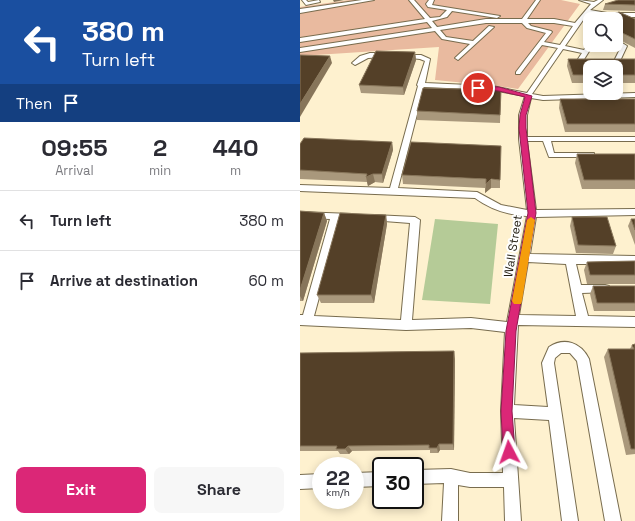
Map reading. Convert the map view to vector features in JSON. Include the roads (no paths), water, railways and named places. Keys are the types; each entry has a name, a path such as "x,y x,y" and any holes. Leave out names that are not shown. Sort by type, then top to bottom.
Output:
{"street":[{"path":"304,0 306,4 318,1 334,0"},
{"path":"300,11 372,0"},
{"path":"411,0 444,38 474,43"},
{"path":"432,0 428,4 430,6 497,16"},
{"path":"524,20 538,0"},
{"path":"580,0 598,2"},
{"name":"Wall Street","path":"589,12 598,2"},
{"path":"300,40 441,18 451,9"},
{"path":"447,14 470,18"},
{"path":"623,15 635,15"},
{"path":"300,50 486,21 554,21 583,18"},
{"name":"Wall Street","path":"513,521 506,411 513,324 532,213 523,139 523,115 528,96 583,18"},
{"path":"623,18 635,18"},
{"path":"518,73 550,32 529,27 526,25 524,20"},
{"path":"458,58 491,27"},
{"path":"328,35 333,45"},
{"path":"541,43 583,52"},
{"path":"583,62 579,62 585,52"},
{"path":"620,52 614,62 624,61"},
{"path":"355,63 361,57 369,55 424,57 427,62 393,191"},
{"path":"420,86 492,88 528,96 549,98 635,95"},
{"path":"523,139 635,139"},
{"path":"546,139 552,155 597,155"},
{"path":"300,188 477,195 490,205 511,211 532,213 635,212"},
{"path":"300,215 415,220 406,324"},
{"path":"336,216 304,320 406,324 513,324 583,321 635,322"},
{"path":"524,258 635,260"},
{"path":"570,260 583,321"},
{"path":"576,289 613,289"},
{"path":"570,521 554,414 549,357 555,349 565,347 578,352 583,359 612,521"},
{"path":"506,411 554,414"},
{"path":"450,521 451,476"},
{"path":"424,478 451,476 470,480 511,480"},
{"path":"300,482 312,481"}]}
